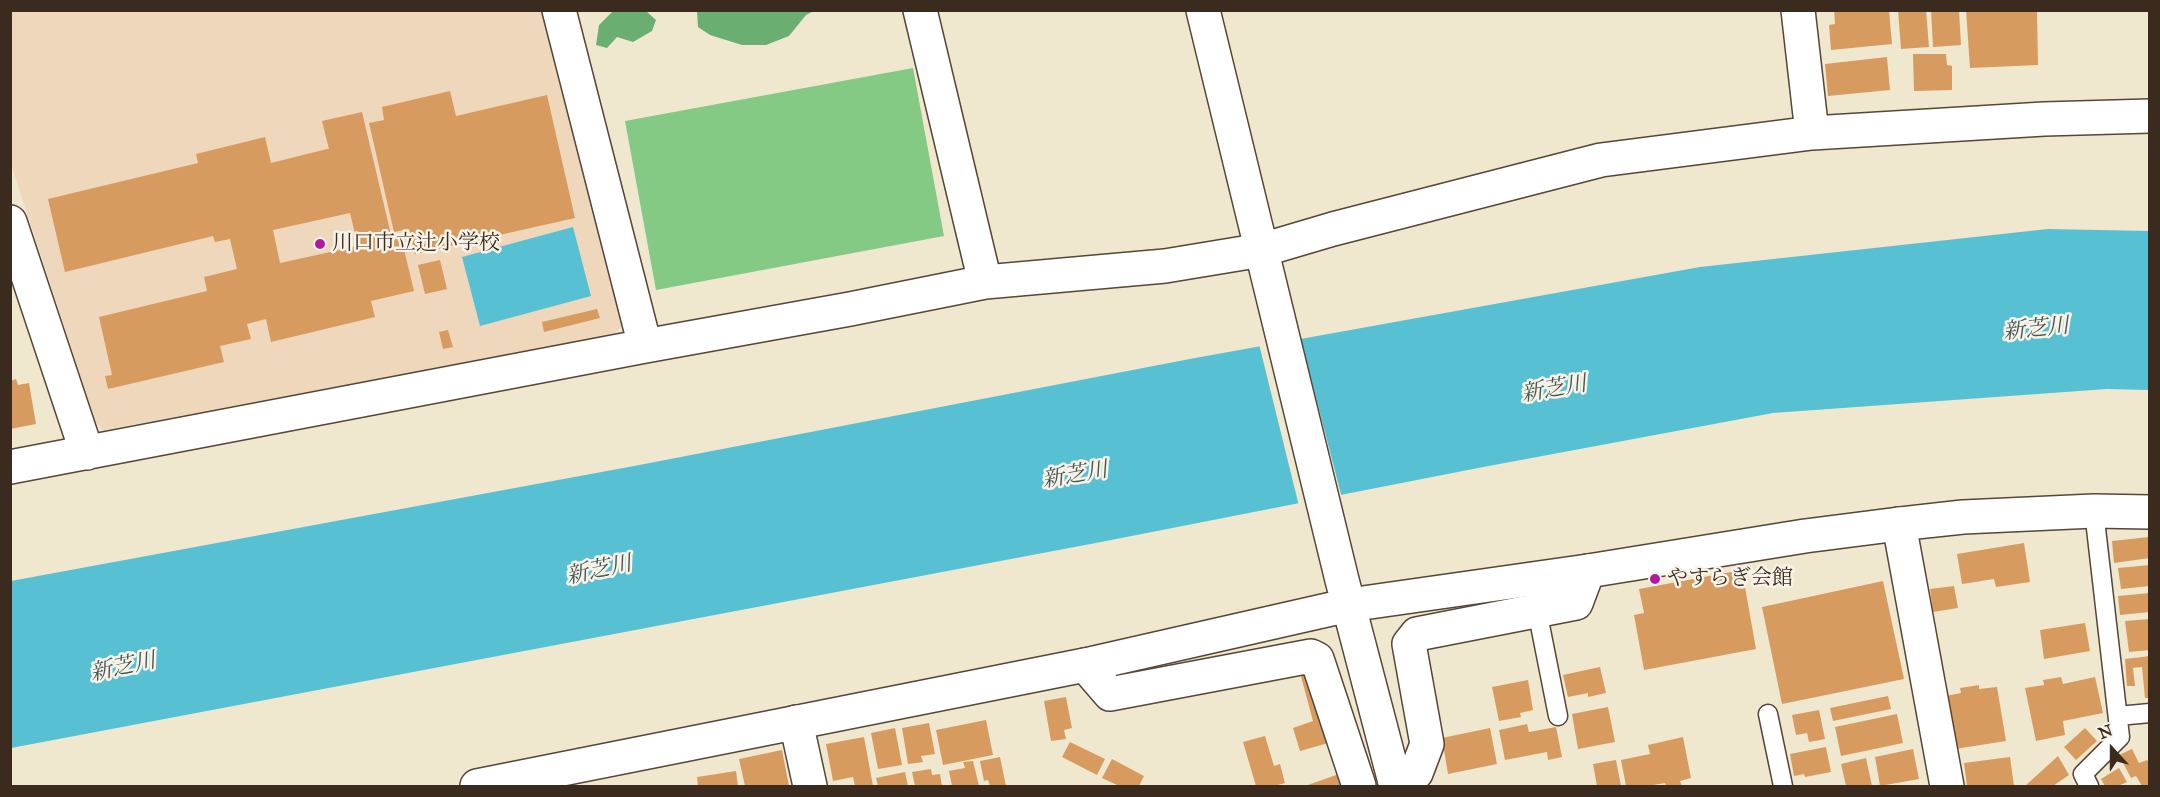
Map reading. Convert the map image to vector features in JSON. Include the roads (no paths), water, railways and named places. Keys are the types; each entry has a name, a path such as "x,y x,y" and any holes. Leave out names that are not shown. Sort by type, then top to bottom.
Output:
{"street":[{"path":"560,10 645,346"},
{"path":"920,10 985,282"},
{"path":"1203,10 1396,786"},
{"path":"1798,10 1812,134"},
{"path":"10,467 985,282 1264,259 1344,226 1601,160 1812,134 2044,119 2150,116"},
{"path":"10,222 87,453"},
{"path":"477,786 1085,665 1346,592 1588,571 1720,549 1899,524 1963,518 2150,512"},
{"path":"1899,524 1947,786"},
{"path":"1401,786 1416,773 1427,744 1409,644 1417,634 1576,603 1588,571"},
{"path":"1085,665 1110,694 1311,656 1317,659 1359,786"},
{"path":"796,722 810,786"}],"lane":[{"path":"2089,786 2083,774 2120,737 2094,512"},
{"path":"1537,610 1558,716"},
{"path":"2118,716 2150,713"},
{"path":"1768,714 1783,786"}],"water":[{"path":"573,227 591,296 480,326 462,257"},
{"name":"新芝川","path":"2048,229 2149,231 2149,390 2107,389 1773,413 11,748 11,581 634,466 1195,358 1700,267"}],"place":[{"name":"川口市立辻小学校","path":"320,244"},
{"name":"やすらぎ会館","path":"1655,579"}]}
